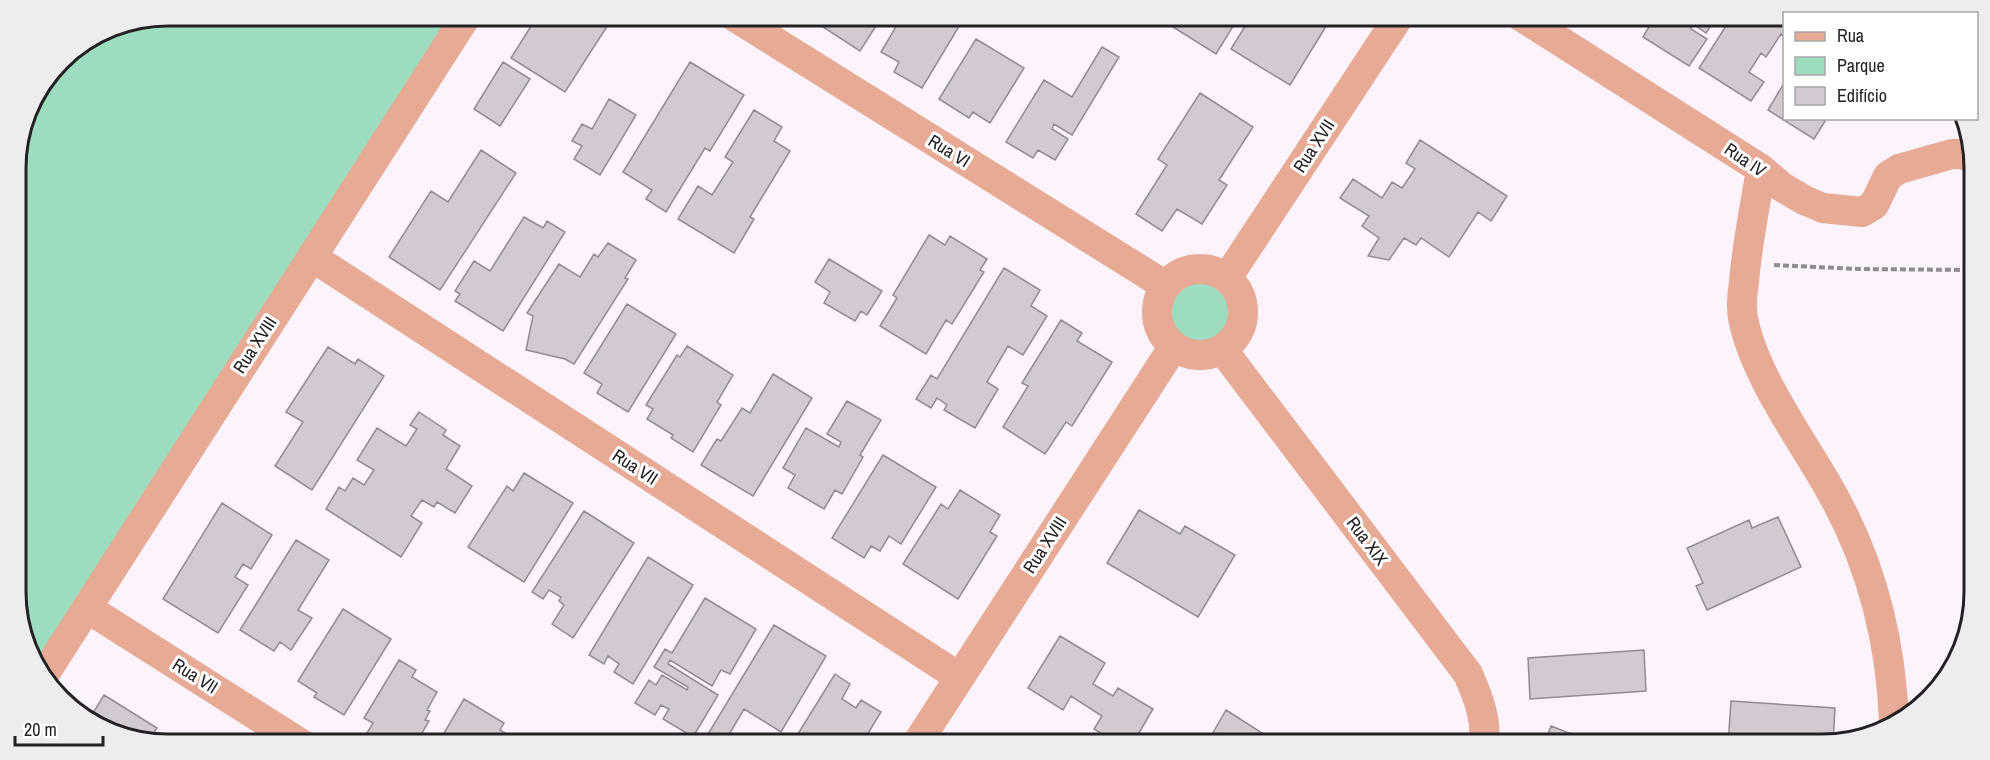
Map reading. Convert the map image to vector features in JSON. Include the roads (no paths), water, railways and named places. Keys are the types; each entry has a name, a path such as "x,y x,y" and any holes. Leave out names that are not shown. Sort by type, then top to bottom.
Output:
{"street":[{"name":"Rua XVIII","path":"48,669 460,26"},
{"name":"Rua VI","path":"750,26 1166,286"},
{"name":"Rua XVII","path":"1227,278 1393,26"},
{"name":"Rua IV","path":"1536,26 1761,170 1782,187 1823,208 1857,212 1869,209 1874,205 1888,176 1899,169 1952,154 1963,155"},
{"path":"1761,170 1745,263 1743,316 1758,364 1858,545 1875,595 1887,647 1893,715"},
{"name":"Rua VII","path":"312,257 959,677"},
{"path":"1201,268 1215,271 1227,278 1236,288 1242,300 1243,314 1240,328 1232,340 1222,349 1210,354 1185,352 1174,346 1162,331 1157,311 1166,286 1176,276 1188,270 1201,268"},
{"name":"Rua XVIII","path":"923,734 1174,346"},
{"name":"Rua XIX","path":"1222,349 1468,674 1485,722 1484,734"},
{"name":"Rua VII","path":"87,608 286,734"}]}
